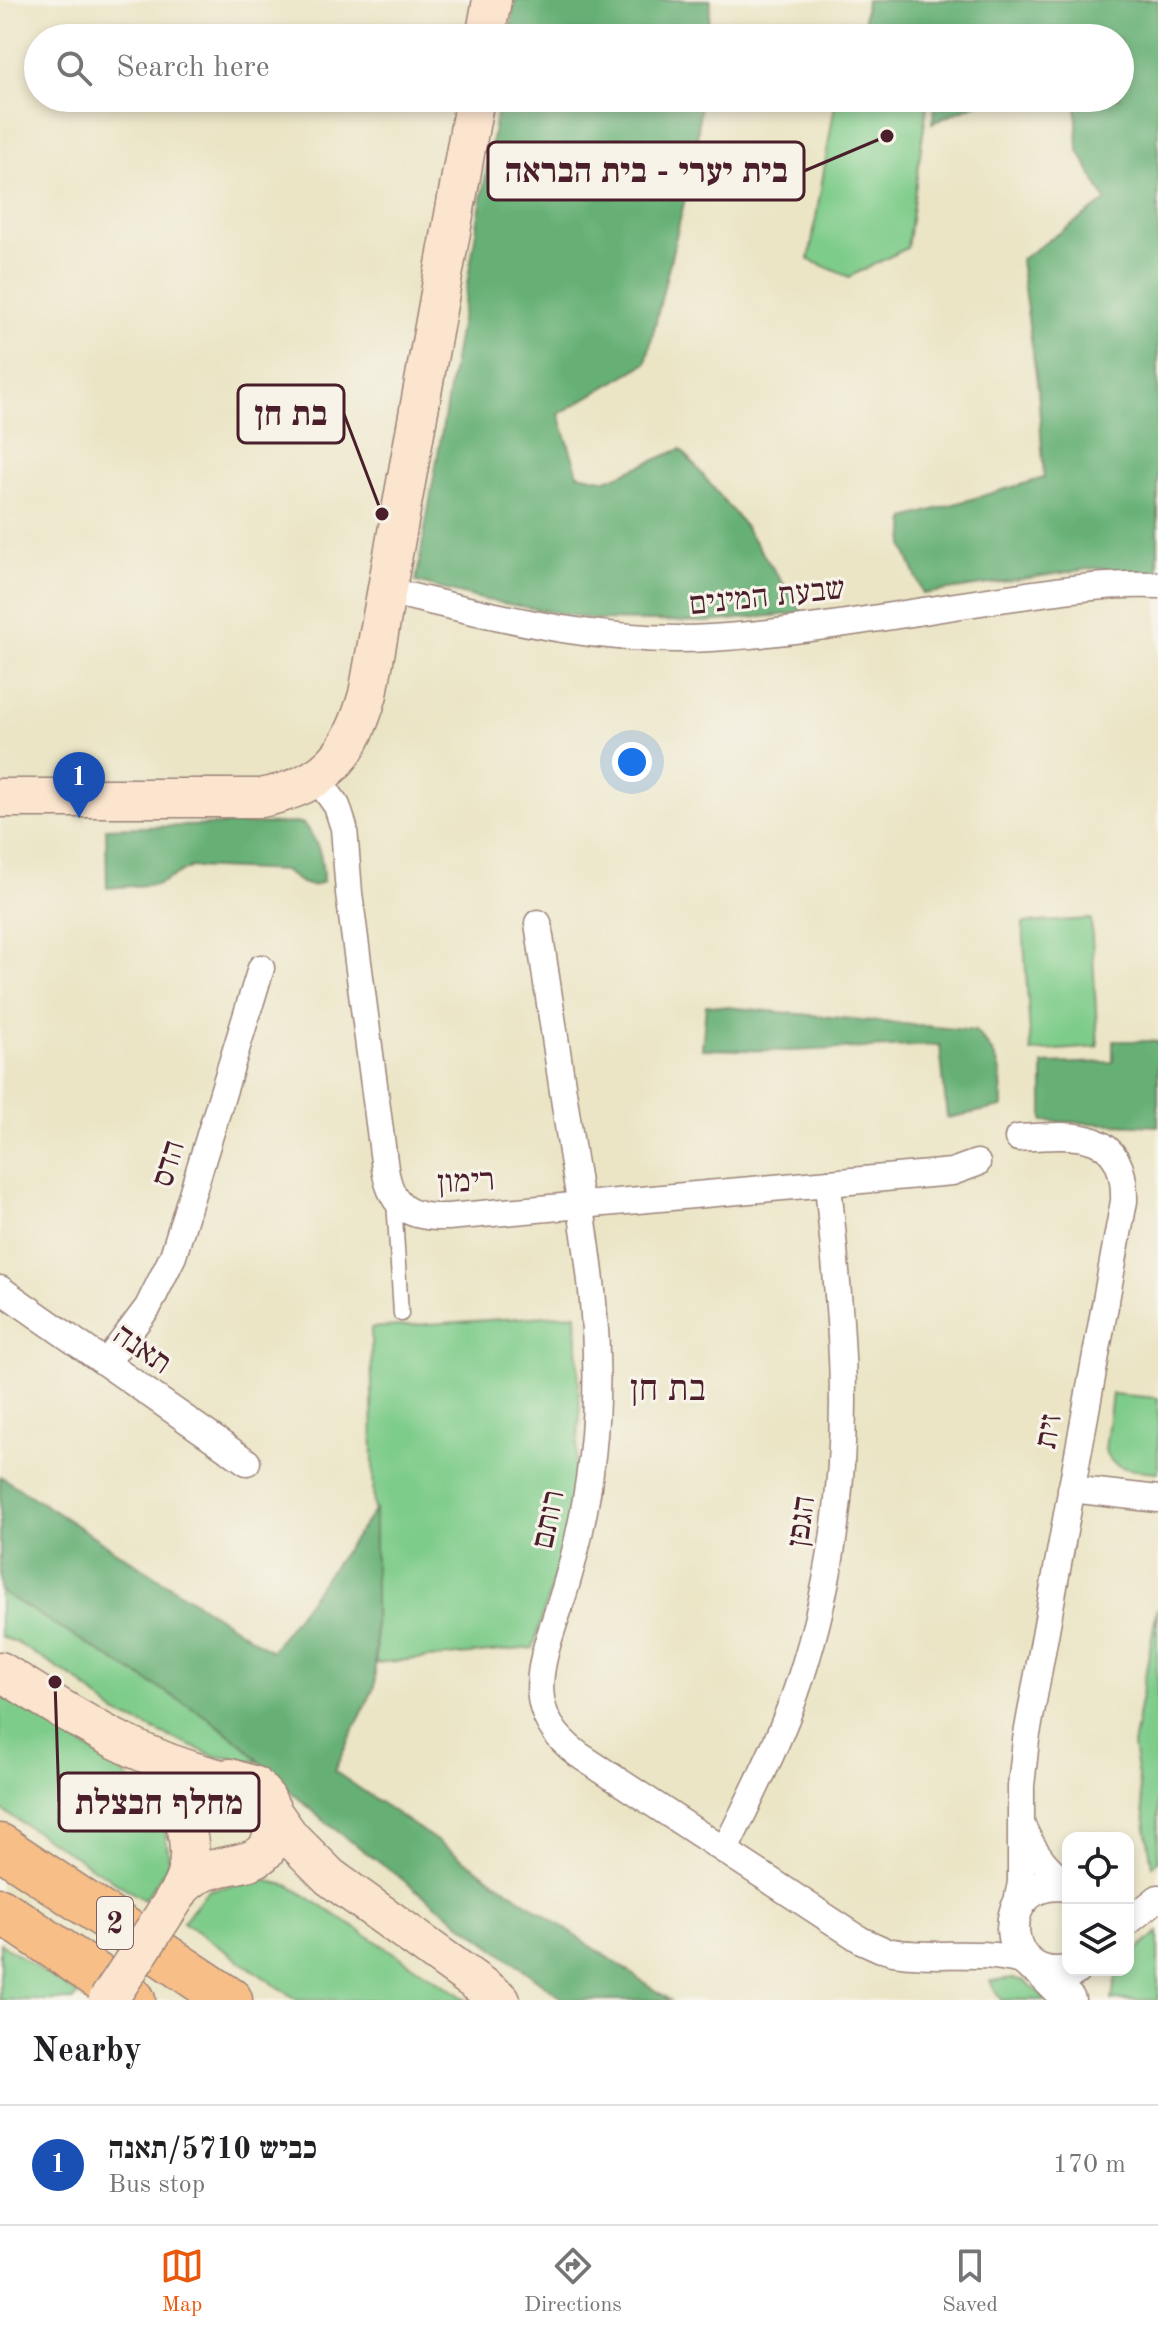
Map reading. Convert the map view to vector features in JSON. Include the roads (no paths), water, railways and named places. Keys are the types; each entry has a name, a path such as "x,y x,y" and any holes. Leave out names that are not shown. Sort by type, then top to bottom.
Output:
{"highway":[{"name":"2","path":"0,1846 230,2000"},
{"name":"2","path":"0,1910 133,2000"}],"main road":[{"path":"488,24 492,0"},
{"path":"0,798 236,800 285,794 317,778 339,760 361,720 368,694 473,112"},
{"path":"0,1671 114,1741 168,1764 221,1779 238,1779 255,1786 297,1845 330,1877 501,2000"},
{"path":"114,1741 171,1795 187,1831 205,1859 240,1864 261,1853 271,1839 273,1813"},
{"path":"180,1892 191,1858 187,1831 193,1798 205,1786 221,1779"},
{"path":"108,2000 180,1892 199,1874 240,1864 282,1861 330,1877"}],"street":[{"name":"שבעת המינים","path":"387,591 523,622 601,634 663,639 757,634 1080,588 1158,585"},
{"name":"רימון","path":"317,778 337,806 344,828 349,893 385,1169 394,1199 408,1212 432,1218 952,1172 977,1163"},
{"name":"רותם","path":"538,923 594,1303 597,1354 594,1451 578,1544 541,1672 541,1703 546,1718 564,1744 861,1940 887,1951 918,1956 1005,1958 1036,1968"},
{"name":"הדס","path":"106,1363 148,1307 173,1256 261,968"},
{"name":"זית","path":"1014,1915 1021,1883 1026,1740 1124,1201 1124,1177 1119,1160 1108,1148 1093,1141 1057,1136 1018,1138"},
{"name":"הגפן","path":"725,1850 782,1730 799,1685 813,1639 833,1544 843,1401 828,1183"},
{"name":"תאנה","path":"0,1289 247,1462"},
{"path":"1071,1489 1158,1499"},
{"path":"1021,1821 1044,1863 1062,1880"},
{"path":"962,1957 992,1940 1025,1897 1039,1887 1062,1883"},
{"path":"1134,1898 1158,1896"},
{"path":"1134,1917 1158,1896"},
{"path":"1014,1915 1015,1946 1069,2000"},
{"path":"1036,1968 1062,1972"},
{"path":"1088,2000 1089,1976"}],"lane":[{"path":"394,1199 401,1314"}],"place":[{"name":"בית יערי - בית הבראה","path":"887,136"},
{"name":"בת חן","path":"382,514"},
{"name":"כביש 5710/תאנה","path":"79,818"},
{"name":"מחלף חבצלת","path":"55,1682"}],"district":[{"name":"בת חן","path":"668,1387"}]}
